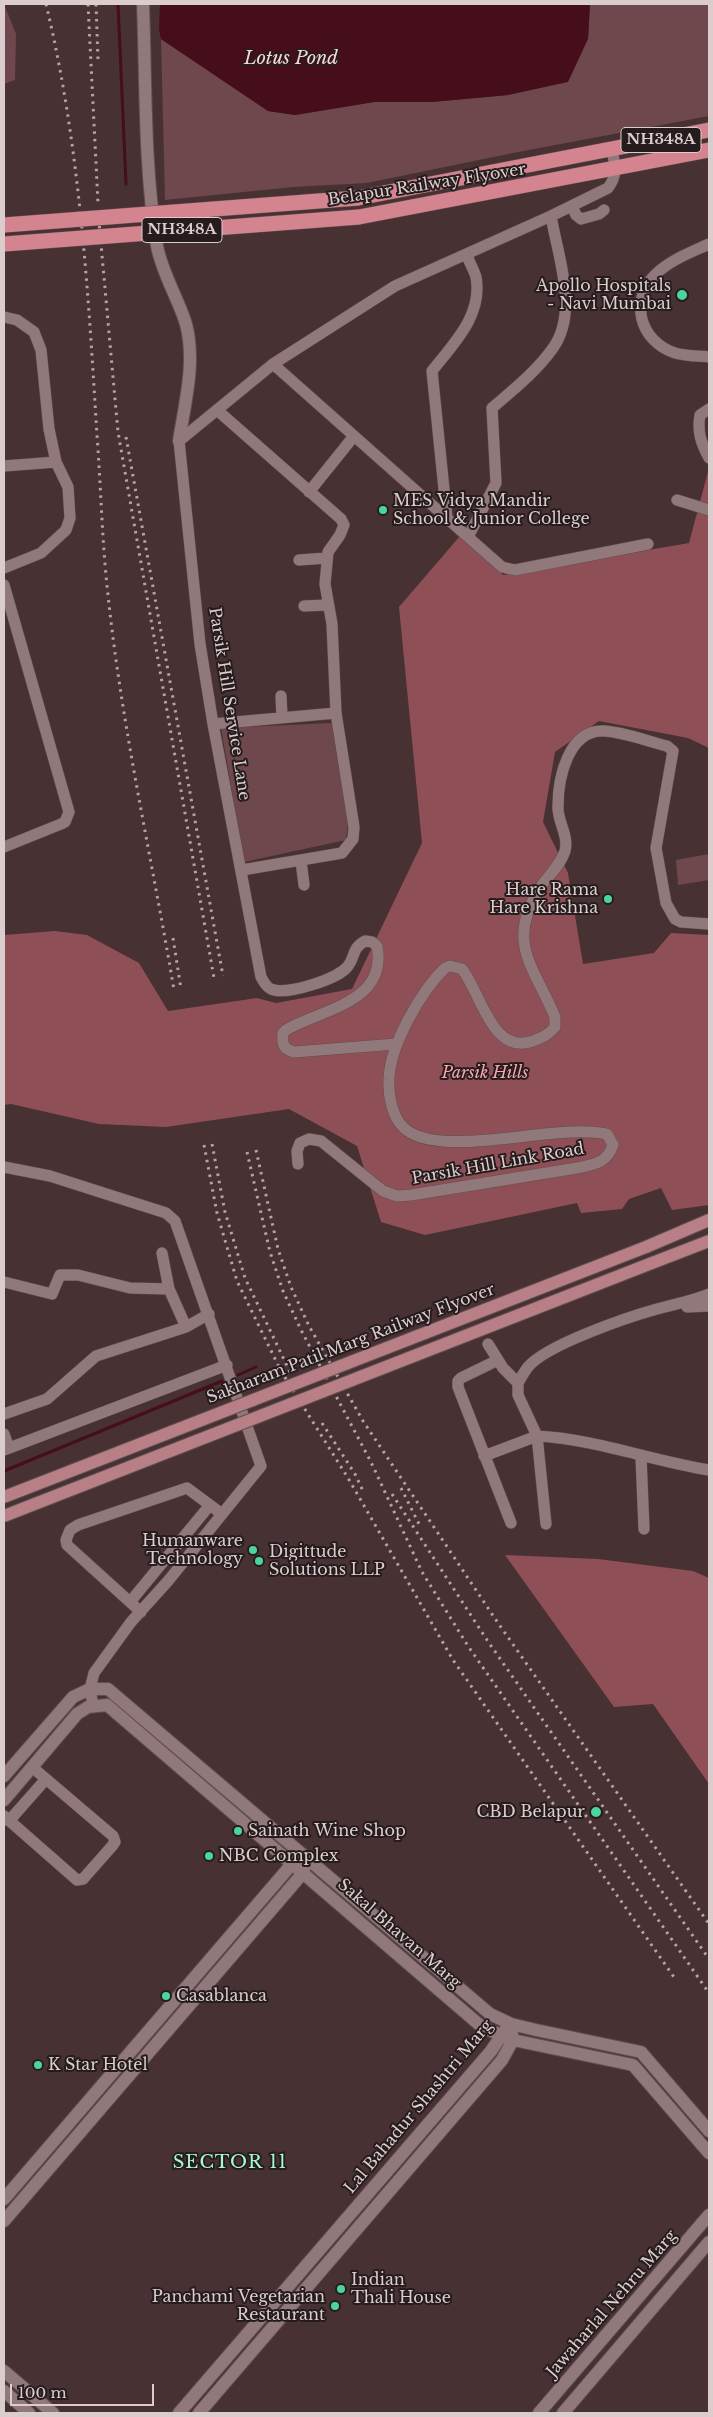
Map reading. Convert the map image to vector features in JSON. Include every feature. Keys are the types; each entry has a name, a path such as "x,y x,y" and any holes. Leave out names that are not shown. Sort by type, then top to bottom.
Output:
{"highway":[{"name":"NH348A","path":"612,150 709,130"},
{"name":"Belapur Railway Flyover","path":"4,225 358,198 612,150"},
{"name":"NH348A","path":"616,169 709,150"},
{"name":"Belapur Railway Flyover","path":"4,244 360,217 616,169"}],"main road":[{"name":"Sakharam Patil Marg Railway Flyover","path":"4,1497 646,1247 709,1220"},
{"name":"Sakharam Patil Marg Railway Flyover","path":"4,1516 709,1240"}],"street":[{"path":"143,4 150,182 158,248 185,323 190,343 191,361 179,440"},
{"path":"179,440 273,364 396,286 608,188 613,180 616,169 612,150"},
{"path":"572,206 581,219 599,214 604,210"},
{"path":"468,537 496,483 492,408 535,370 554,347 560,333 565,313 565,291 551,216"},
{"path":"709,244 673,261 657,272 643,288 640,308 644,329 655,342 675,353 709,357"},
{"path":"447,519 432,371 472,316 476,299 476,277 466,255"},
{"path":"4,317 17,320 34,332 41,350 49,429 56,462 68,487 70,518 66,530 41,553 4,568"},
{"path":"273,364 502,567 510,570 648,544"},
{"path":"709,409 700,416 698,429 702,446 709,458"},
{"path":"217,410 341,519 344,524 327,558 327,605 332,624 336,713 354,827 353,839 342,853 242,870"},
{"path":"309,492 354,436"},
{"name":"Parsik Hill Service Lane","path":"179,440 199,634 213,724 261,971 266,985 273,990 282,991 331,980 349,966 354,951 359,945 365,941 372,942 377,946 378,962 374,975 361,994 343,1005 286,1030 283,1033 282,1043 285,1048 294,1052 396,1044"},
{"path":"4,466 56,462"},
{"path":"677,500 709,510"},
{"path":"299,560 327,558"},
{"path":"4,585 69,812 65,822 4,847"},
{"path":"304,606 327,605"},
{"path":"281,696 282,717"},
{"path":"213,724 336,713"},
{"name":"Parsik Hill Link Road","path":"298,1164 300,1143 310,1139 321,1141 383,1191 396,1196 577,1168 602,1162 609,1155 612,1145 607,1134 596,1131 550,1132 476,1141 438,1140 421,1137 405,1129 396,1118 388,1091 388,1076 396,1044 410,1017 435,980 445,968 450,966 457,967 465,974 494,1027 507,1040 517,1044 524,1044 548,1036 555,1027 555,1018 523,946 522,931 528,907 540,887 561,861 566,848 565,834 558,807 565,759 571,748 592,732 604,731 667,746 673,751 656,848 666,903 675,919 691,923 709,924"},
{"path":"301,861 304,885"},
{"path":"4,1167 50,1176 166,1213 175,1220 261,1466 140,1612 94,1673 90,1689 93,1706 77,1714 4,1800"},
{"path":"162,1253 169,1288 186,1327"},
{"path":"4,1282 52,1294 60,1275 78,1275 130,1288 169,1288"},
{"path":"546,1524 537,1436 518,1395 518,1384 528,1366 546,1353 581,1336 658,1309 696,1300 709,1294"},
{"path":"658,1309 709,1306"},
{"path":"4,1414 47,1399 96,1356 186,1327 209,1314"},
{"path":"488,1344 498,1360 518,1384"},
{"path":"498,1360 461,1378 458,1381 458,1387 511,1523"},
{"path":"4,1434 6,1449 227,1365"},
{"path":"484,1456 537,1436 564,1437 709,1470"},
{"path":"642,1456 644,1529"},
{"path":"140,1612 67,1546 66,1540 70,1530 78,1525 183,1488 189,1489 222,1514"},
{"path":"130,1602 210,1505"},
{"path":"4,1776 66,1704 73,1697 90,1689"},
{"name":"Sakal Bhavan Marg","path":"90,1689 108,1689 116,1694 490,2014 511,2024 640,2052 709,2131"},
{"name":"Sakal Bhavan Marg","path":"93,1706 107,1705 482,2027 513,2040 633,2065 709,2153"},
{"path":"32,1767 113,1836 115,1842 113,1845 83,1879 77,1880 6,1819 46,1779"},
{"path":"4,2199 292,1864 307,1858"},
{"path":"4,2221 303,1873 307,1858"},
{"path":"190,1983 200,1992"},
{"name":"Lal Bahadur Shashtri Marg","path":"179,2413 491,2051 499,2035 511,2024"},
{"name":"Lal Bahadur Shashtri Marg","path":"199,2413 502,2060 513,2040 511,2024"},
{"name":"Jawaharlal Nehru Marg","path":"540,2413 709,2215"},
{"name":"Jawaharlal Nehru Marg","path":"563,2413 709,2242"},
{"path":"4,2371 53,2413"},
{"path":"4,2391 30,2413"}],"shaded area":[{"path":"4,4 16,34 15,80 4,84"},
{"path":"590,4 709,4 709,116 367,183 293,187 165,200 161,39 268,111 295,115 374,102 432,102 508,95 588,39"},
{"path":"332,723 348,824 346,840 244,862 221,728"},
{"path":"709,854 709,880 678,885 676,860"}],"green space":[{"name":"Parsik Hills","path":"709,468 709,748 688,738 599,721 555,752 543,822 568,873 583,964 654,953 671,933 709,935 709,1205 672,1210 661,1188 629,1199 622,1209 581,1213 577,1203 425,1235 381,1222 357,1146 289,1109 166,1127 99,1124 11,1104 4,1105 4,935 55,931 87,935 139,963 168,1011 257,998 276,1003 352,989 422,843 399,607 466,529 503,575 689,543"},
{"path":"505,1555 598,1559 693,1571 709,1578 709,1784 653,1704 614,1707"}],"water":[{"name":"Lotus Pond","path":"160,4 590,4 588,39 568,82 508,95 432,102 374,102 295,115 268,111 161,39 159,29"}],"waterway":[{"path":"118,4 126,184"},
{"path":"238,1375 256,1367"},
{"path":"4,1471 222,1381"}],"railway":[{"path":"46,4 58,57 67,111 81,218 90,327 104,555 114,645 129,744 174,990"},
{"path":"88,4 98,203"},
{"path":"96,4 98,59"},
{"path":"98,211 118,432 214,978"},
{"path":"126,437 223,976"},
{"path":"173,938 181,989"},
{"path":"212,1144 225,1212 245,1278 290,1372"},
{"path":"204,1145 217,1213 237,1281 281,1371 348,1478 453,1660 676,1980"},
{"path":"256,1150 278,1249 291,1287 309,1326 363,1421 498,1623 709,1924"},
{"path":"247,1152 270,1252 283,1291 301,1330 371,1462 422,1572 468,1646 709,1993"},
{"path":"322,1423 355,1474 364,1493"},
{"path":"401,1488 419,1524"},
{"path":"392,1494 487,1640 709,1959"}],"place":[{"name":"Apollo Hospitals - Navi Mumbai","path":"682,295"},
{"name":"MES Vidya Mandir School & Junior College","path":"383,510"},
{"name":"Hare Rama Hare Krishna","path":"608,899"},
{"name":"Humanware Technology","path":"253,1550"},
{"name":"Digittude Solutions LLP","path":"259,1561"},
{"name":"CBD Belapur","path":"596,1812"},
{"name":"Sainath Wine Shop","path":"238,1831"},
{"name":"NBC Complex","path":"209,1856"},
{"name":"Casablanca","path":"166,1996"},
{"name":"K Star Hotel","path":"38,2065"},
{"name":"Indian Thali House","path":"341,2289"},
{"name":"Panchami Vegetarian Restaurant","path":"335,2306"}],"district":[{"name":"SECTOR 11","path":"230,2163"}]}
